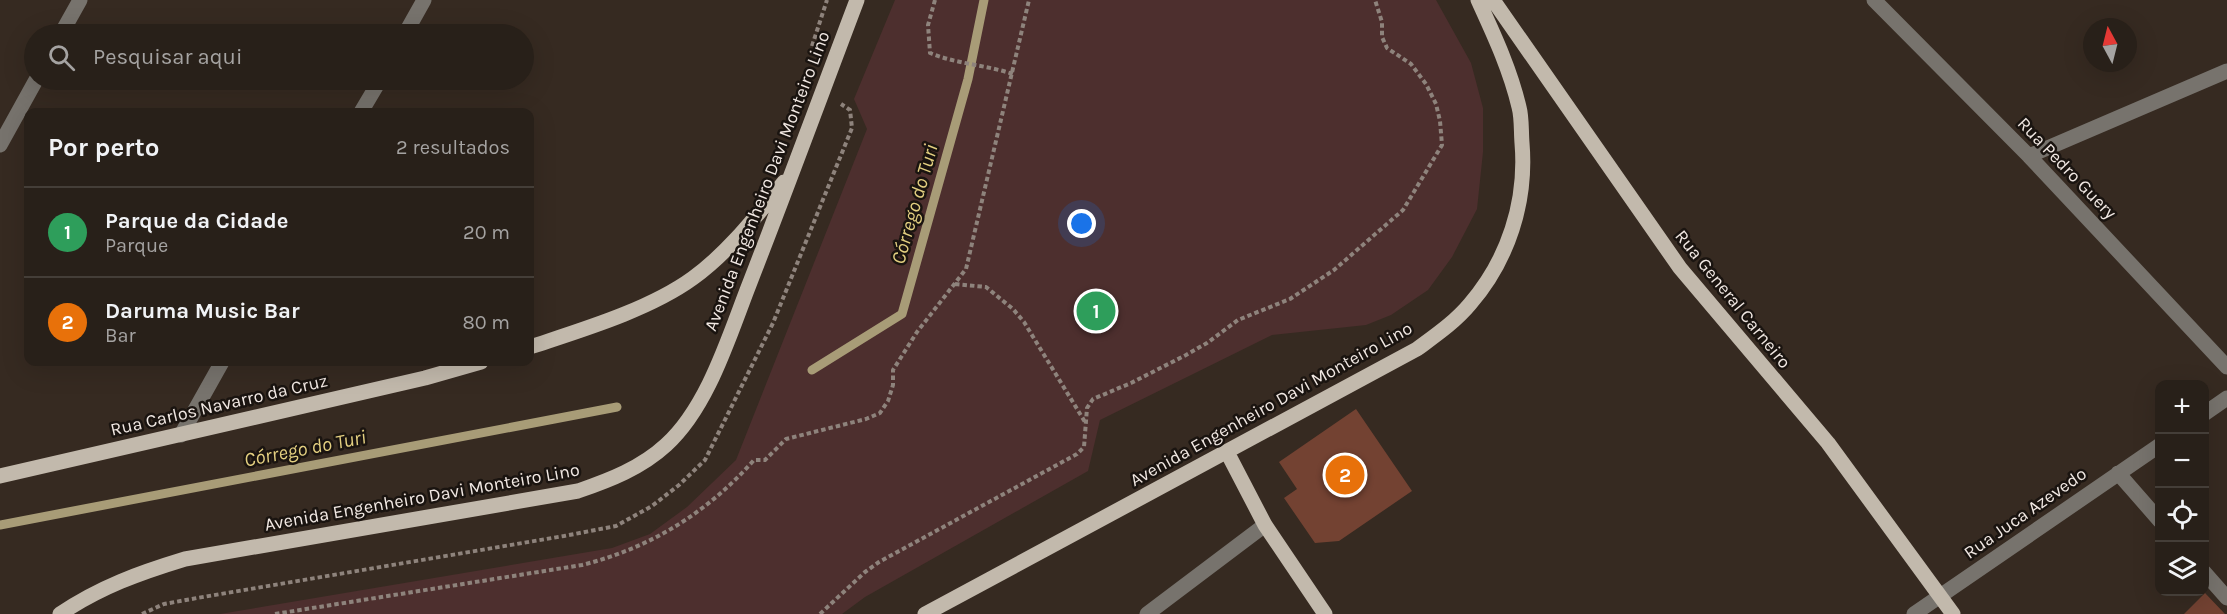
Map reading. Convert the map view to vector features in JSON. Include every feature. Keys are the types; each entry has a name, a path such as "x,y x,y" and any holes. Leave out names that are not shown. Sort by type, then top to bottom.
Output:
{"main road":[{"name":"Avenida Engenheiro Davi Monteiro Lino","path":"60,614 85,597 133,575 185,559 578,490 612,480 641,464 667,444 688,420 710,381 794,171 857,0"},
{"name":"Avenida Engenheiro Davi Monteiro Lino","path":"925,614 1417,349 1445,328 1469,305 1490,277 1509,241 1519,206 1525,169 1520,108 1501,51 1478,0"},
{"name":"Rua General Carneiro","path":"1493,0 1680,268 1828,443 1953,614"},
{"path":"534,346 655,300 693,278 724,251 794,171"},
{"name":"Rua Carlos Navarro da Cruz","path":"0,476 425,378 467,366"},
{"path":"1227,452 1265,525 1325,614"}],"street":[{"path":"67,24 80,0"},
{"path":"411,24 424,0"},
{"name":"Rua Pedro Guery","path":"1874,0 2029,156 2227,368"},
{"path":"2029,156 2227,71"},
{"path":"0,145 30,90"},
{"path":"363,108 374,90"},
{"path":"181,435 220,366"},
{"path":"2209,411 2227,398"},
{"name":"Rua Juca Azevedo","path":"1914,614 2155,448"},
{"path":"2118,473 2155,514"},
{"path":"1147,614 1265,525"},
{"path":"2209,577 2227,598"}],"path":[{"path":"935,0 928,25 930,53 948,60 996,68 1013,74"},
{"path":"275,614 582,565 614,557 675,528 699,511 754,460 765,460 786,439 866,419 880,413 888,401 893,385 893,370 917,332 966,269 1029,0"},
{"path":"820,614 879,562 1077,454 1084,447 1087,408 1093,399 1186,355 1238,320 1290,300 1334,270 1403,210 1442,145 1440,121 1436,104 1426,84 1411,64 1387,48 1382,37 1382,22 1375,0"},
{"path":"142,614 164,604 616,526 652,506 679,486 705,460 773,323 845,148 852,128 850,111 822,91"},
{"path":"955,284 986,287 1013,309 1024,322 1085,422"}],"shaded area":[{"path":"895,0 1436,0 1471,63 1483,108 1483,152 1477,209 1452,257 1428,290 1391,315 1366,325 1272,335 1100,420 1088,471 865,597 842,614 220,614 612,548 650,534 687,507 736,460 867,129 854,99"}],"building":[{"path":"1356,409 1412,491 1339,541 1315,543 1284,498 1297,489 1279,462"},
{"path":"2202,596 2208,596 2225,614 2184,614"}],"waterway":[{"name":"Córrego do Turi","path":"812,370 902,314 968,79 984,0"},
{"name":"Córrego do Turi","path":"0,525 617,407"}],"place":[{"name":"Parque da Cidade","path":"1096,311"},
{"name":"Daruma Music Bar","path":"1345,475"}]}
